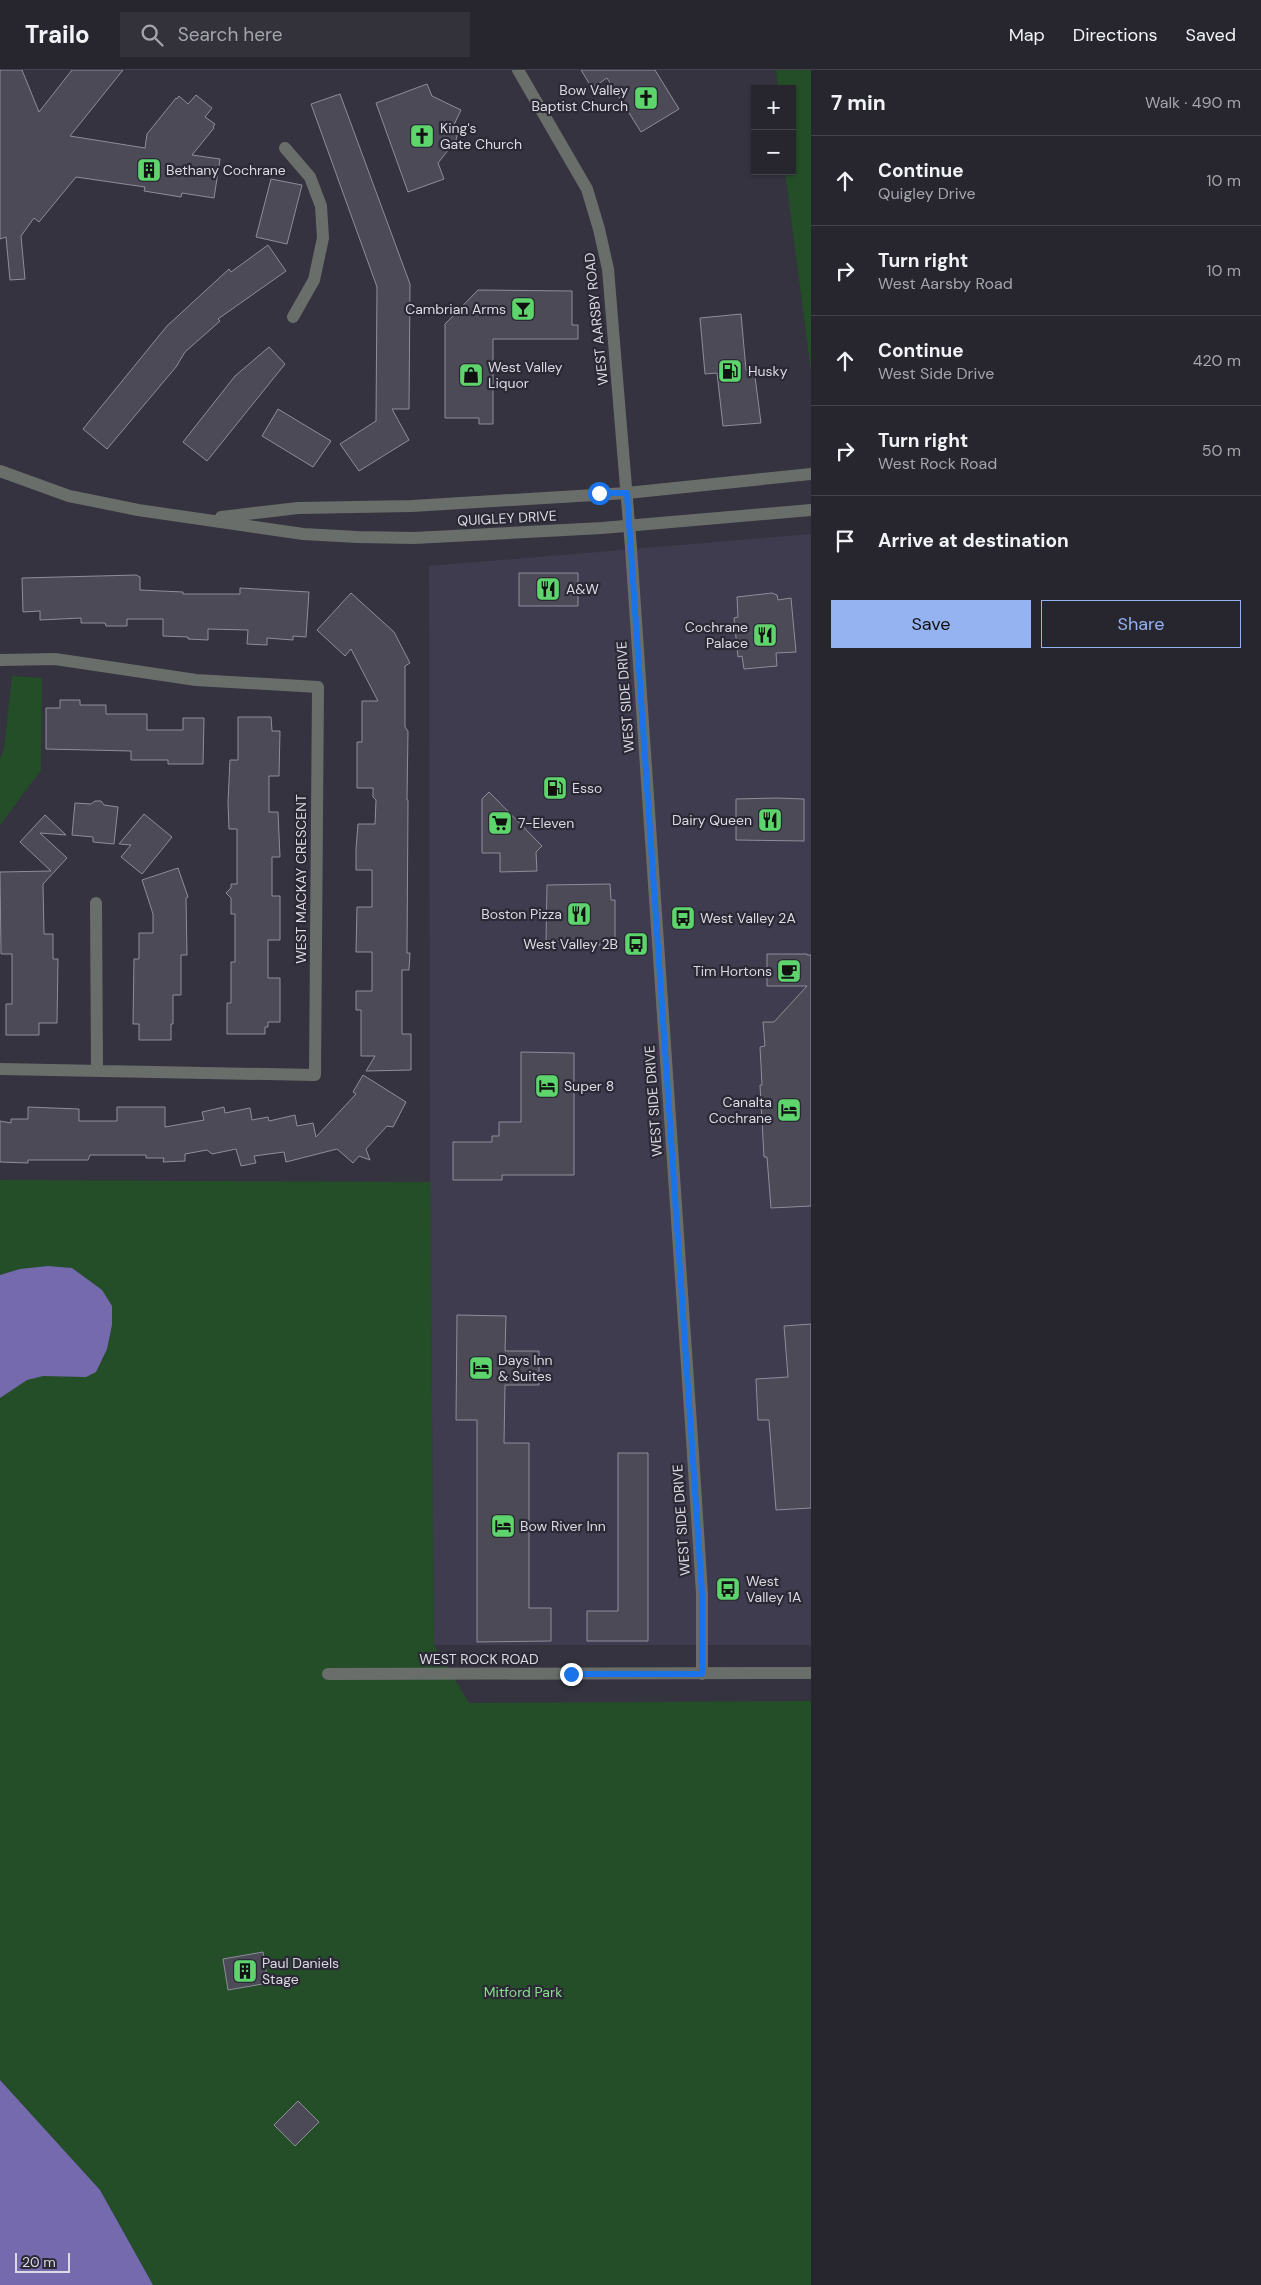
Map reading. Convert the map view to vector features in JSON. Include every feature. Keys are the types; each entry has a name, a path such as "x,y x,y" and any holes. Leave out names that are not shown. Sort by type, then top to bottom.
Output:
{"street":[{"name":"WEST AARSBY ROAD","path":"518,70 587,188 599,229 608,269 629,526"},
{"path":"285,148 310,177 321,206 324,238 314,280 293,317"},
{"name":"QUIGLEY DRIVE","path":"0,471 70,496 138,510 302,534 356,537 414,538 629,526 811,510"},
{"name":"QUIGLEY DRIVE","path":"206,519 298,508 412,506 627,493 811,474"},
{"name":"WEST SIDE DRIVE","path":"629,526 702,1593 702,1674"},
{"name":"WEST MACKAY CRESCENT","path":"0,660 55,658 196,680 318,687 315,1075 0,1069"},
{"path":"96,903 97,1070"},
{"name":"WEST ROCK ROAD","path":"328,1674 811,1673"}],"shaded area":[{"path":"811,534 811,1645 434,1645 430,1182 429,566"},
{"path":"48,1266 72,1268 102,1290 112,1306 112,1325 107,1349 96,1372 86,1377 43,1376 27,1380 0,1398 0,1275 20,1269"},
{"path":"0,2080 100,2190 153,2285 0,2285"}],"green space":[{"path":"776,70 811,70 811,372 786,175 796,175 796,85 778,85"},
{"path":"12,676 42,678 41,770 0,825 0,759 4,749"},
{"name":"Mitford Park","path":"0,1180 430,1182 434,1645 469,1703 811,1701 811,2285 153,2285 100,2190 0,2080"}],"building":[{"name":"Bethany Cochrane","path":"0,70 22,70 39,112 72,70 123,70 70,136 145,148 147,134 176,98 179,96 188,104 196,95 212,108 205,117 215,124 214,128 192,155 220,159 214,198 182,193 181,197 144,191 145,187 76,177 39,222 34,218 21,236 25,279 10,280 6,237 0,239"},
{"name":"Bow Valley Baptist Church","path":"581,70 655,70 679,109 641,132 607,78 592,88"},
{"name":"King's Gate Church","path":"427,84 432,96 461,110 452,129 458,131 456,140 438,163 444,179 408,192 376,103"},
{"path":"340,94 410,284 409,409 392,409 409,440 359,471 340,444 376,421 377,287 311,104"},
{"path":"271,179 302,185 287,244 256,237"},
{"path":"268,245 286,271 218,319 220,321 185,352 176,367 107,449 83,429 167,326 229,269 231,272"},
{"path":"478,290 572,291 572,325 578,325 578,339 493,339 493,424 479,424 479,418 445,418 445,324"},
{"name":"Husky","path":"741,314 746,370 754,369 761,423 723,426 717,373 705,374 700,318"},
{"path":"269,347 285,364 207,461 183,442 235,376"},
{"path":"278,409 331,441 313,467 262,436"},
{"name":"A&W","path":"519,573 578,573 578,606 519,606"},
{"path":"136,575 140,577 140,590 183,592 183,594 240,594 240,588 309,592 306,637 293,636 293,640 267,638 267,645 247,644 248,630 208,629 208,640 188,639 188,637 163,636 163,619 127,619 127,626 106,626 105,623 81,623 81,618 40,620 40,611 23,612 22,578"},
{"path":"351,593 394,632 410,663 405,666 405,727 408,731 407,953 410,953 409,970 402,970 402,1034 411,1034 411,1070 366,1071 375,1056 361,1056 361,1010 356,1010 356,991 372,991 372,952 356,952 357,907 372,907 372,870 356,870 356,849 358,824 375,824 376,800 373,797 373,788 357,788 357,742 362,742 362,701 378,701 351,649 345,656 317,630"},
{"name":"Cochrane Palace","path":"772,593 777,595 778,600 791,598 796,652 776,653 777,666 744,669 742,656 738,657 734,618 738,617 737,597"},
{"path":"60,700 80,700 80,705 106,705 106,714 147,714 147,730 183,730 183,718 204,718 203,764 168,764 168,760 131,760 131,751 46,749 46,708 60,708"},
{"path":"238,717 271,717 272,731 280,731 279,776 269,776 269,812 278,812 280,857 272,857 272,896 280,896 280,940 268,940 268,978 280,978 280,1022 268,1022 268,1027 265,1027 265,1034 227,1034 227,1003 231,1003 231,962 235,962 235,914 231,914 231,898 226,893 231,888 231,884 237,884 237,829 229,829 228,802 230,760 238,760"},
{"name":"7-Eleven","path":"489,792 542,846 536,852 537,871 500,872 500,853 482,853 482,799"},
{"name":"Dairy Queen","path":"736,799 804,799 804,841 736,840"},
{"path":"95,801 101,801 104,805 118,807 114,844 93,842 93,837 72,835 75,803 91,804"},
{"path":"144,814 172,837 142,874 121,857 131,845 119,844"},
{"path":"45,815 66,835 40,833 67,858 43,884 44,934 53,934 53,959 58,959 57,1023 39,1023 39,1035 6,1035 6,1004 12,1004 12,954 1,954 0,872 51,871 20,842"},
{"path":"178,868 188,897 186,898 187,955 181,955 181,995 173,995 171,1040 139,1040 139,1024 133,1024 134,959 139,959 139,933 153,933 153,914 142,880"},
{"name":"Boston Pizza","path":"610,884 611,900 615,900 615,940 600,942 600,945 584,945 584,942 546,941 547,885"},
{"path":"767,954 811,955 811,1206 771,1208 767,1157 764,1157 760,1085 762,1085 760,1047 765,1046 763,1022 774,1022 807,986 767,986"},
{"name":"Super 8","path":"521,1052 574,1053 574,1175 502,1175 502,1180 453,1180 453,1142 492,1142 492,1136 499,1136 499,1122 521,1122"},
{"path":"363,1075 406,1102 393,1127 387,1126 366,1149 370,1160 359,1156 353,1163 337,1149 286,1162 284,1152 254,1156 256,1163 241,1166 236,1149 212,1154 207,1150 185,1154 185,1161 163,1162 164,1158 146,1158 146,1155 90,1155 88,1160 28,1160 28,1163 0,1162 0,1121 11,1123 11,1119 28,1119 28,1107 79,1109 79,1121 117,1121 117,1107 165,1107 165,1127 204,1120 202,1112 224,1107 225,1113 250,1108 252,1120 268,1117 269,1121 295,1115 297,1126 313,1123 316,1137 356,1094 353,1092"},
{"name":"Bow River Inn","path":"457,1315 506,1316 505,1351 539,1351 539,1385 505,1385 504,1443 529,1443 529,1608 551,1608 551,1641 477,1642 477,1420 456,1420"},
{"path":"811,1324 811,1508 776,1510 769,1420 758,1420 756,1379 788,1377 784,1326"},
{"name":"Bow River Inn","path":"618,1453 648,1453 648,1641 587,1641 587,1611 618,1611"},
{"name":"Paul Daniels Stage","path":"263,1952 268,1983 228,1990 223,1959"},
{"path":"298,2101 319,2122 295,2146 274,2125"}],"place":[{"name":"Bow Valley Baptist Church","path":"646,98"},
{"name":"King's Gate Church","path":"422,136"},
{"name":"Bethany Cochrane","path":"149,170"},
{"name":"Cambrian Arms","path":"523,309"},
{"name":"Husky","path":"730,371"},
{"name":"West Valley Liquor","path":"471,375"},
{"name":"A&W","path":"548,589"},
{"name":"Cochrane Palace","path":"765,635"},
{"name":"Esso","path":"555,788"},
{"name":"Dairy Queen","path":"770,820"},
{"name":"7-Eleven","path":"500,823"},
{"name":"Boston Pizza","path":"579,914"},
{"name":"West Valley 2A","path":"683,918"},
{"name":"West Valley 2B","path":"636,944"},
{"name":"Tim Hortons","path":"789,971"},
{"name":"Super 8","path":"547,1086"},
{"name":"Canalta Cochrane","path":"789,1110"},
{"name":"Days Inn & Suites","path":"481,1368"},
{"name":"Bow River Inn","path":"503,1526"},
{"name":"West Valley 1A","path":"728,1589"},
{"name":"Paul Daniels Stage","path":"245,1971"}],"route":[{"path":"571,1674 702,1674 702,1593 692,1478 692,1439 627,493 599,493"}]}
